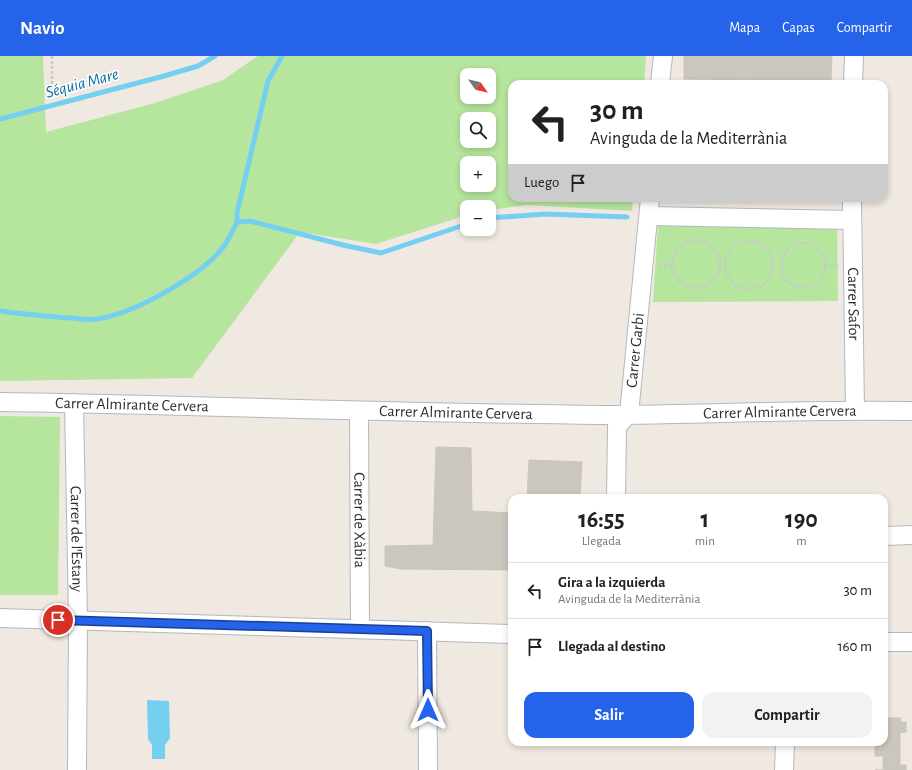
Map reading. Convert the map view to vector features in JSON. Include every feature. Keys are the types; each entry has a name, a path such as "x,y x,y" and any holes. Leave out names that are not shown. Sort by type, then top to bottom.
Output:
{"street":[{"path":"660,80 663,56"},
{"path":"853,80 854,56"},
{"name":"Carrer Garbi","path":"629,414 650,202"},
{"name":"Carrer Safor","path":"852,202 855,410"},
{"path":"648,216 852,220"},
{"name":"Carrer Almirante Cervera","path":"0,402 359,412 629,414 855,410 912,411"},
{"name":"Carrer de l'Estany","path":"74,403 78,620 78,770"},
{"name":"Carrer de Xàbia","path":"359,412 360,629"},
{"path":"616,494 617,426 629,414"},
{"path":"888,536 912,535"},
{"path":"0,618 508,634"},
{"path":"427,631 428,770"},
{"path":"888,642 912,642"},
{"path":"784,770 785,746"}],"path":[{"path":"52,56 52,86"},
{"path":"698,240 714,248 720,260 720,266 715,280 709,285 694,288 681,283 676,277 672,266 678,249 690,241 698,240"},
{"path":"746,241 760,243 766,247 773,259 774,266 768,281 757,288 745,289 737,286 731,280 726,273 725,265 729,252 740,243 746,241"},
{"path":"803,243 816,247 824,258 825,265 821,278 816,284 803,288 796,287 785,279 780,266 785,252 790,247 803,243"},
{"path":"720,266 725,265"},
{"path":"774,266 780,266"}],"green space":[{"path":"0,56 43,56 46,132 155,103 223,80 258,56 646,56 644,80 508,80 508,202 633,202 632,211 527,205 496,209 496,200 460,200 460,217 376,244 300,232 192,378 0,381"},
{"path":"658,224 837,225 838,301 653,302"},
{"path":"0,416 60,417 58,595 0,595"}],"water":[{"path":"147,700 169,701 170,738 165,745 165,759 152,759 152,745 148,739"}],"building":[{"path":"684,56 832,56 831,80 684,79"},
{"path":"436,447 471,448 472,511 508,513 508,570 401,569 385,566 385,546 433,545"},
{"path":"529,460 582,462 580,494 527,494"},
{"path":"888,718 901,718 900,722 906,722 906,732 900,733 900,765 906,765 906,770 883,770 883,756 875,756 875,746 888,746"}],"waterway":[{"name":"Séquia Mare","path":"0,119 164,76 198,66 215,56"},
{"path":"237,222 237,213 268,81 282,56"},
{"path":"496,218 545,214 627,217"},
{"path":"0,311 45,316 97,319 129,310 166,292 184,281 214,258 224,246 237,222 250,221 343,245 381,253 460,226"}],"route":[{"path":"58,620 427,631 428,710"}]}
